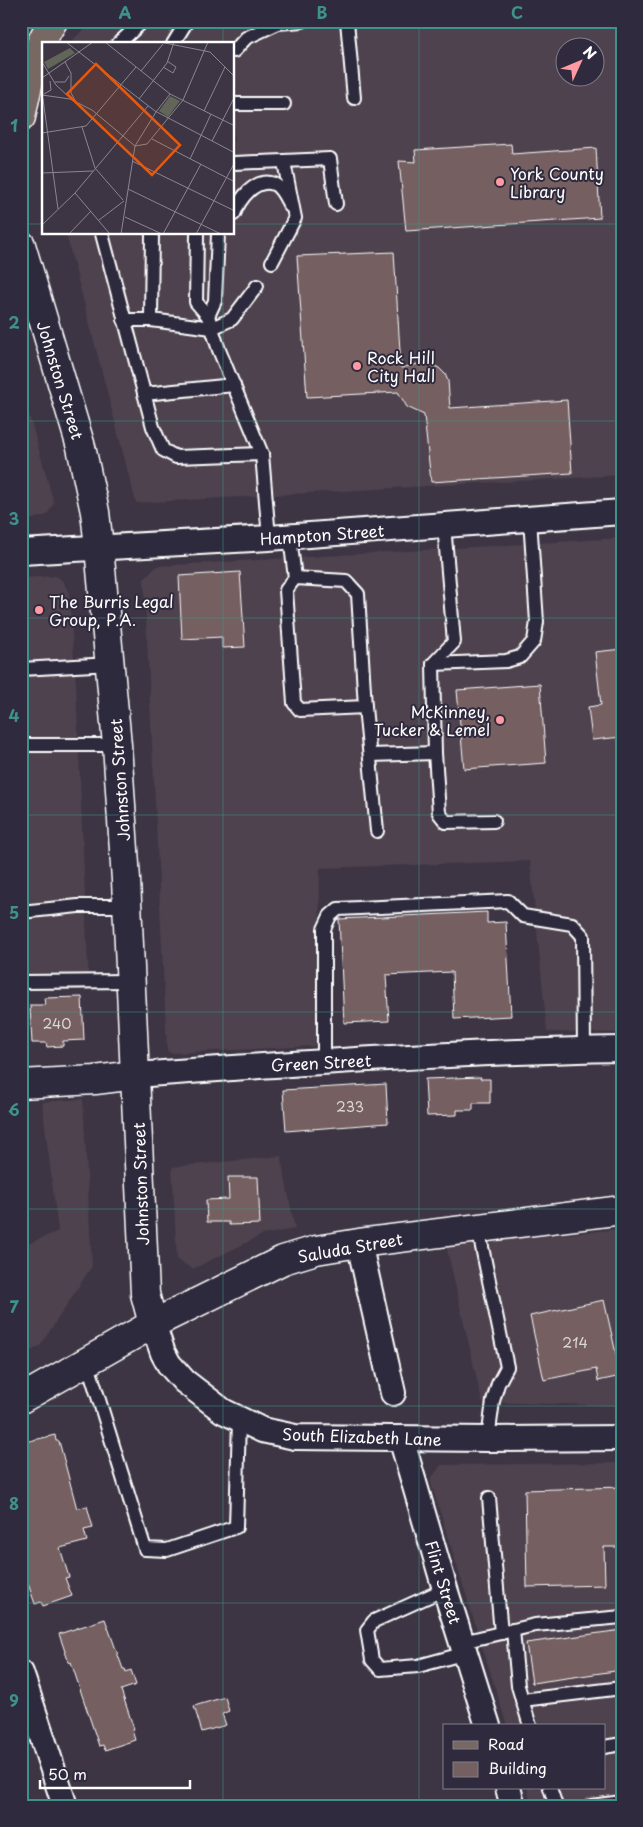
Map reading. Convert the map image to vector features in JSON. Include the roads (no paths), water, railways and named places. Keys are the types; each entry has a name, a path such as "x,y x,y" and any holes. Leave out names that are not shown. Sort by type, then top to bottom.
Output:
{"main road":[{"path":"42,42 53,21"},
{"path":"21,117 31,73 42,42"},
{"name":"Johnston Street","path":"21,245 81,447 95,512 100,547 111,664 127,906 145,1294 153,1324"},
{"name":"Green Street","path":"21,1084 94,1080 135,1075"},
{"name":"Saluda Street","path":"21,1399 153,1324 283,1260 316,1250 359,1243 622,1210"}],"street":[{"name":"Hampton Street","path":"21,552 280,537 622,512"},
{"name":"Green Street","path":"135,1075 324,1061 622,1049"},
{"path":"359,1243 393,1393"},
{"name":"South Elizabeth Lane","path":"153,1324 169,1364 184,1381 223,1412 262,1430 295,1437 622,1438"},
{"name":"Flint Street","path":"402,1438 445,1589 487,1724"},
{"path":"21,1673 65,1806"},
{"path":"509,1790 513,1806"}],"lane":[{"path":"120,42 143,21"},
{"path":"174,42 187,21"},
{"path":"235,50 246,38 278,24 298,21"},
{"path":"347,21 354,98"},
{"path":"235,104 284,104"},
{"path":"235,163 330,159 336,204"},
{"path":"272,262 296,218 284,162"},
{"path":"235,212 243,196 256,186 265,183 274,184 283,193 296,218"},
{"path":"102,235 153,427 163,450 176,457 262,454"},
{"path":"151,320 152,235"},
{"path":"197,235 196,302 210,322 262,454 280,537 295,578"},
{"path":"210,322 215,301 218,235"},
{"path":"218,256 227,235"},
{"path":"124,320 210,322 232,319 257,286"},
{"path":"144,394 234,385"},
{"path":"433,664 506,661 520,657 534,641 537,622 530,519"},
{"path":"444,525 454,642 433,664 435,753 439,813 446,822 494,821"},
{"path":"295,578 286,590 294,703 300,710 365,706"},
{"path":"295,578 346,582 358,594 365,706 377,831"},
{"path":"21,669 111,664"},
{"path":"21,745 117,746"},
{"path":"370,755 435,753"},
{"path":"324,1061 324,929 330,916 338,909 508,901 523,916 572,924 583,936 584,1050"},
{"path":"21,912 78,906 127,906"},
{"path":"21,982 130,981"},
{"path":"478,1228 507,1367 498,1384 493,1401 488,1439"},
{"path":"87,1361 145,1550 167,1550 236,1527 239,1420"},
{"path":"489,1498 507,1632 518,1686 529,1724"},
{"path":"445,1589 374,1621 367,1630 372,1660 380,1669 418,1666 507,1632 535,1625 622,1617"},
{"path":"522,1700 622,1688"},
{"path":"606,1747 622,1744"},
{"path":"551,1790 556,1806"},
{"path":"591,1806 622,1802"}],"place":[{"name":"York County Library","path":"500,182"},
{"name":"Rock Hill City Hall","path":"357,366"},
{"name":"The Burris Legal Group, P.A.","path":"39,610"},
{"name":"McKinney, Tucker & Lemel","path":"500,720"}]}
